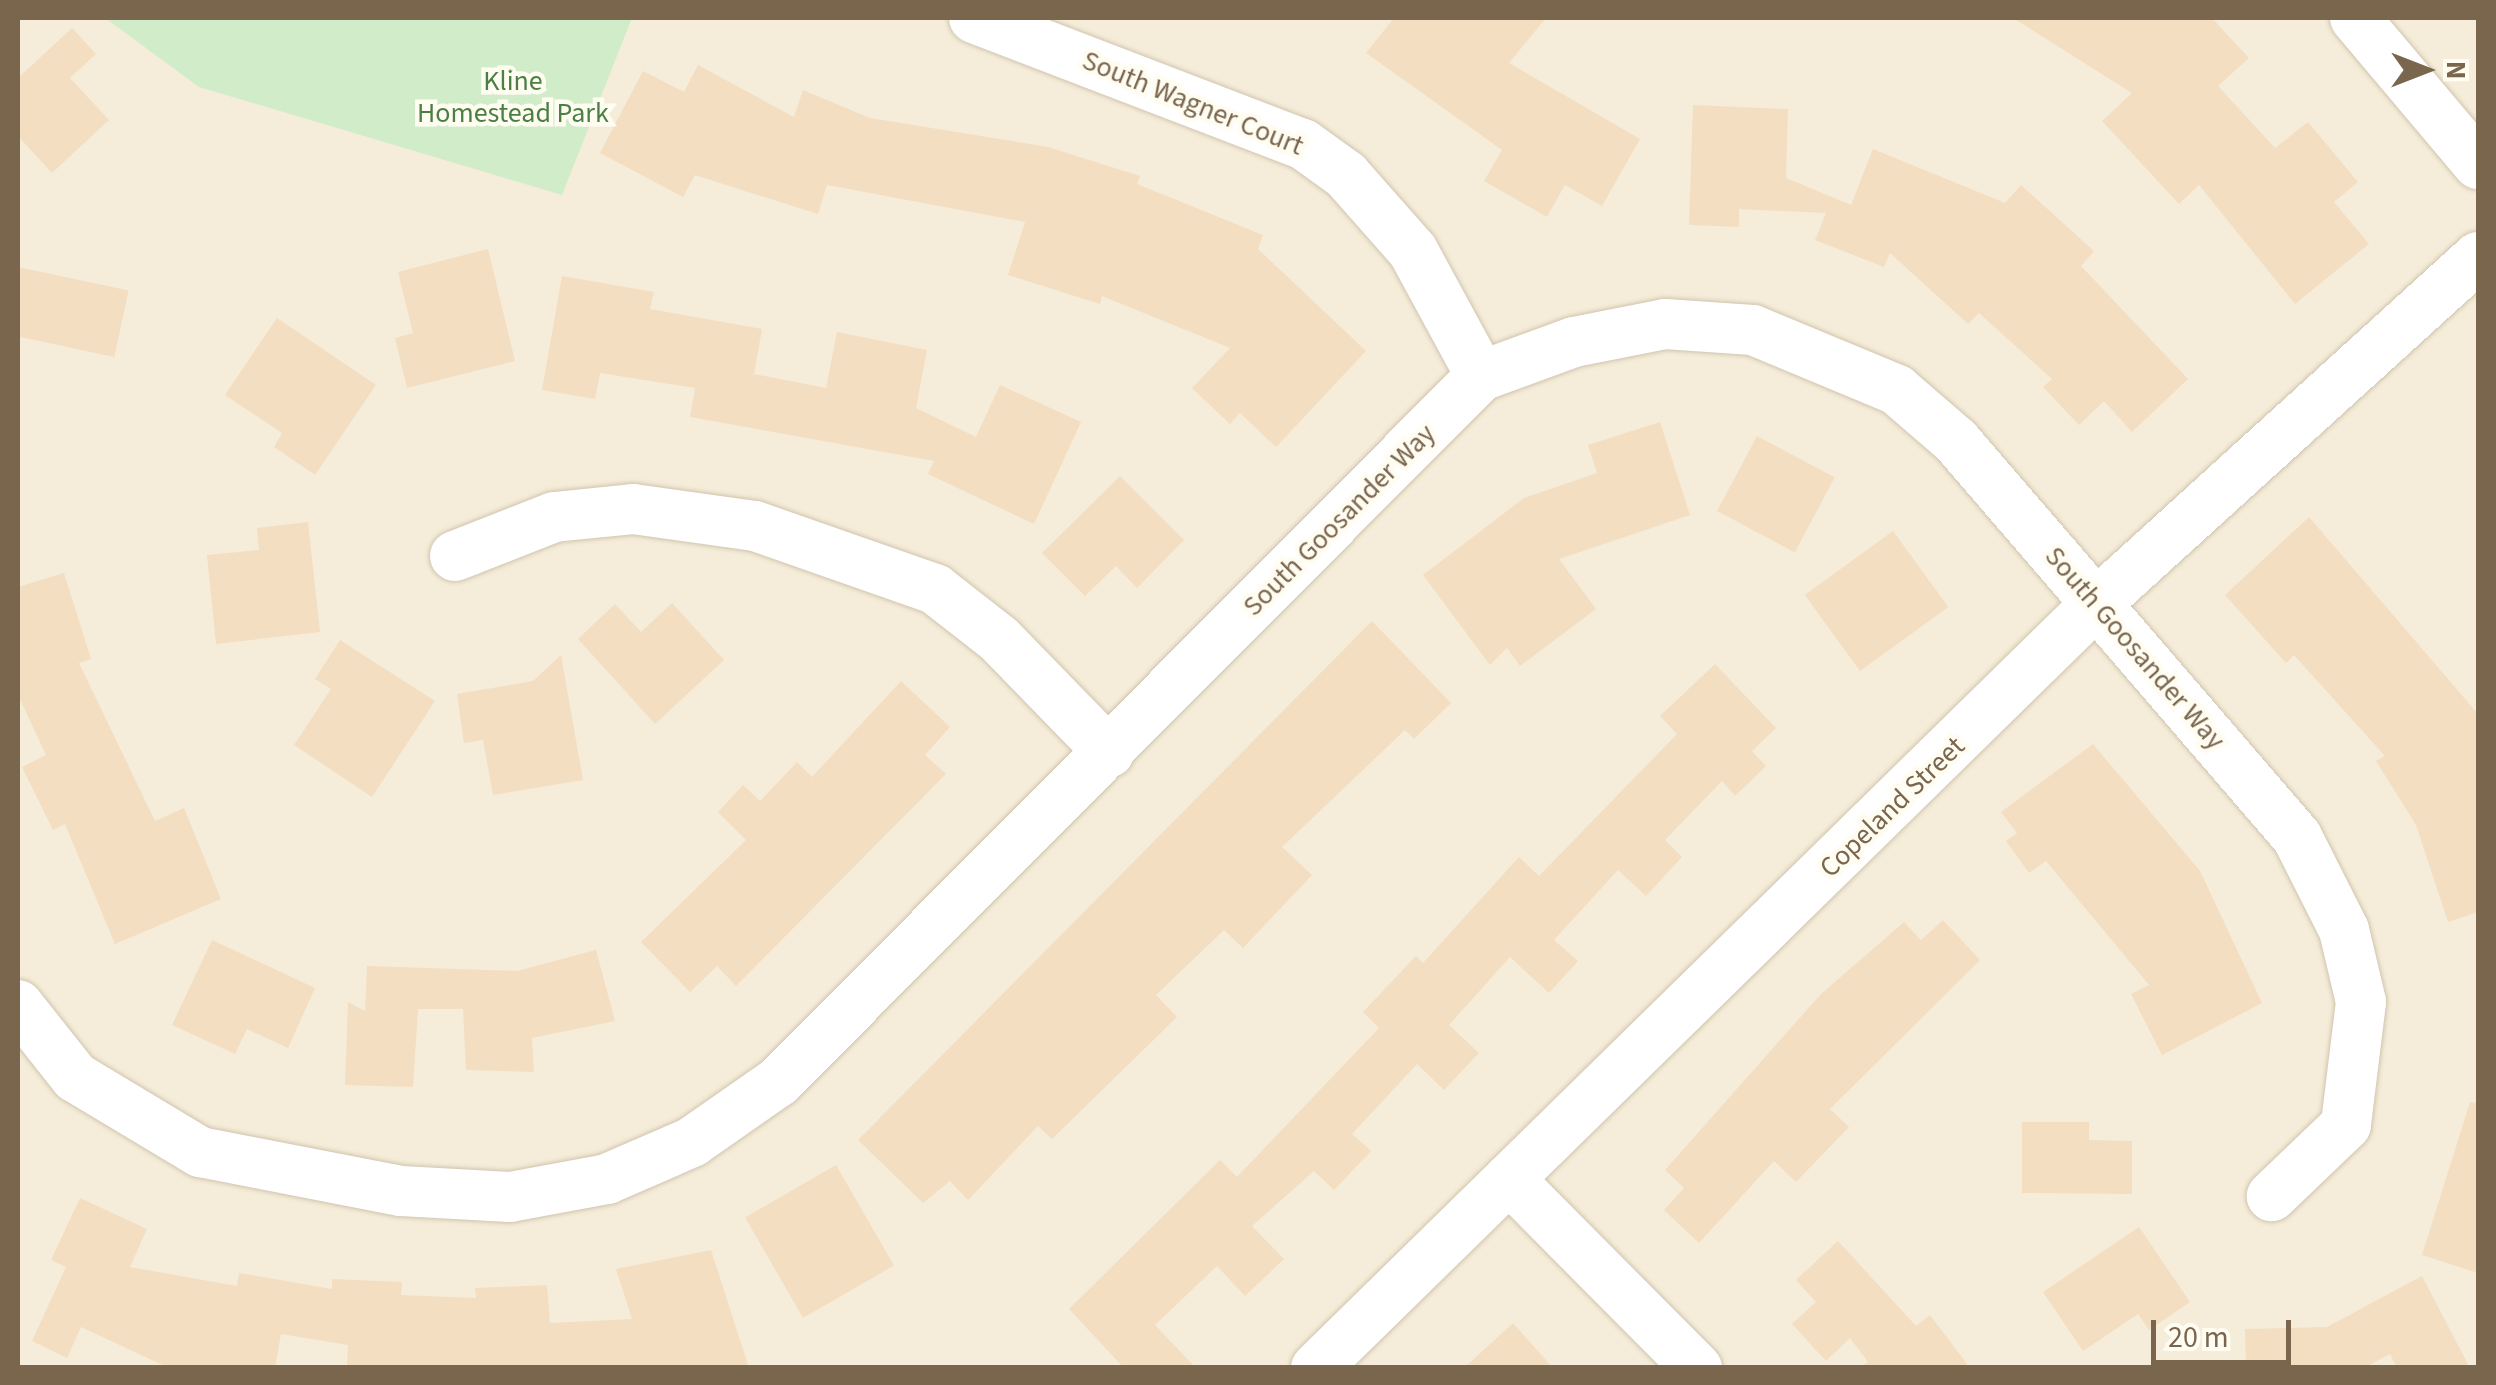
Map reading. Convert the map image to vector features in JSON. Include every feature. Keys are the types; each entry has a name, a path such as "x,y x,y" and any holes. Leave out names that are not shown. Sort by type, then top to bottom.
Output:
{"street":[{"name":"South Wagner Court","path":"974,18 1303,144 1346,176 1414,251 1482,376"},
{"path":"2355,18 2478,164"},
{"name":"Copeland Street","path":"1316,1368 2097,603 2478,257"},
{"name":"South Goosander Way","path":"18,1005 75,1077 200,1152 401,1191 510,1197 607,1179 692,1142 778,1082 1482,376 1574,342 1665,324 1754,330 1828,354 1897,390 1956,441 2297,838 2344,930 2361,1002 2346,1125 2272,1196"},
{"path":"455,556 554,517 632,510 755,526 935,589 999,639 1108,752"},
{"path":"1509,1179 1697,1368"}],"shaded area":[{"path":"18,18 2478,18 2478,1367 18,1367"}],"green space":[{"name":"Kline Homestead Park","path":"105,18 632,18 562,195 199,87"}],"building":[{"path":"1394,18 1546,18 1509,63 1640,139 1602,206 1565,185 1547,217 1484,181 1502,150 1366,53"},
{"path":"2013,18 2212,18 2249,58 2218,86 2275,148 2308,122 2358,182 2334,202 2369,244 2295,304 2199,185 2179,204 2102,121 2132,93"},
{"path":"72,28 96,54 70,78 109,120 52,173 18,136 18,78"},
{"path":"698,65 794,117 803,90 870,118 1048,147 1140,176 1137,184 1263,235 1258,249 1366,351 1276,447 1240,413 1230,424 1192,388 1230,348 1102,296 1100,304 1008,275 1025,222 827,185 818,214 695,175 683,197 600,153 643,71 684,92"},
{"path":"1693,105 1788,109 1786,178 1851,205 1873,149 2005,203 2021,185 2094,251 2081,266 2188,379 2132,432 2104,401 2079,425 2043,387 2052,379 1979,313 1968,324 1890,253 1884,267 1815,240 1826,213 1739,209 1739,227 1689,225"},
{"path":"488,249 515,361 407,388 395,338 413,333 398,272"},
{"path":"18,267 129,290 114,357 18,337"},
{"path":"562,276 654,292 650,309 762,329 754,374 826,388 837,332 927,350 916,408 976,437 1000,385 1081,422 1034,524 928,474 934,461 690,417 695,388 600,373 595,399 542,390"},
{"path":"277,318 376,385 315,475 274,447 282,433 225,395"},
{"path":"1660,422 1690,515 1559,559 1596,609 1520,666 1507,648 1490,665 1423,575 1524,498 1597,473 1588,445"},
{"path":"1757,436 1835,477 1795,552 1717,511"},
{"path":"1120,476 1184,540 1137,588 1116,566 1085,596 1042,553"},
{"path":"2309,517 2478,714 2478,912 2448,922 2416,825 2376,761 2385,756 2294,655 2286,663 2225,595"},
{"path":"308,522 320,632 216,644 207,555 259,550 257,528"},
{"path":"1893,531 1948,607 1860,671 1805,595"},
{"path":"64,573 91,659 79,663 155,821 184,808 221,899 115,944 65,824 53,830 22,767 46,755 18,695 18,587"},
{"path":"672,603 724,660 655,724 578,639 615,604 641,632"},
{"path":"1372,621 1451,703 1414,739 1405,730 1282,847 1312,875 1243,948 1224,930 1156,995 1177,1017 1052,1139 1038,1126 968,1200 950,1181 923,1203 858,1140"},
{"path":"340,640 435,701 372,797 294,745 331,689 315,679"},
{"path":"561,655 583,780 493,795 483,740 464,743 457,694 533,681"},
{"path":"1715,664 1776,728 1752,751 1766,766 1735,796 1722,781 1665,840 1682,857 1646,896 1618,870 1554,940 1578,961 1549,993 1510,957 1449,1025 1479,1053 1444,1090 1417,1064 1352,1134 1371,1151 1334,1190 1314,1171 1252,1226 1284,1259 1245,1296 1217,1266 1155,1325 1196,1368 1124,1368 1069,1309 1220,1160 1237,1177 1379,1028 1363,1012 1416,956 1423,963 1519,857 1539,876 1677,734 1660,716"},
{"path":"901,681 950,727 925,755 946,774 736,986 717,966 690,992 641,942 746,840 718,812 743,785 760,801 797,762 812,777"},
{"path":"2093,744 2200,871 2262,1003 2162,1055 2131,994 2149,985 2046,861 2029,873 2006,841 2017,833 2001,812"},
{"path":"1943,920 1980,960 1830,1109 1849,1127 1796,1182 1774,1161 1699,1243 1664,1210 1684,1188 1665,1170 1821,994 1904,922 1921,940"},
{"path":"212,940 315,988 288,1048 247,1029 235,1054 172,1025"},
{"path":"596,950 615,1021 532,1038 534,1072 466,1070 463,1009 418,1009 413,1087 345,1085 348,1002 365,1011 367,966 517,971"},
{"path":"2470,1102 2478,1103 2478,1273 2422,1255"},
{"path":"2022,1122 2089,1122 2089,1140 2132,1141 2132,1194 2022,1193"},
{"path":"836,1165 894,1265 803,1318 745,1218"},
{"path":"80,1198 147,1229 130,1267 237,1286 239,1273 332,1289 332,1279 402,1282 401,1295 476,1298 475,1288 547,1285 550,1323 632,1319 616,1269 711,1250 749,1368 347,1368 348,1345 281,1334 275,1368 169,1368 81,1327 67,1358 32,1341 66,1267 51,1260"},
{"path":"2139,1227 2190,1302 2149,1330 2138,1314 2083,1351 2043,1292"},
{"path":"1838,1241 1916,1326 1930,1315 1970,1368 1861,1368 1868,1362 1850,1338 1826,1361 1792,1324 1816,1302 1796,1280"},
{"path":"2422,1276 2470,1368 2397,1368 2390,1354 2364,1368 2246,1368 2245,1329 2327,1327"},
{"path":"1513,1323 1553,1368 1464,1368"}]}
